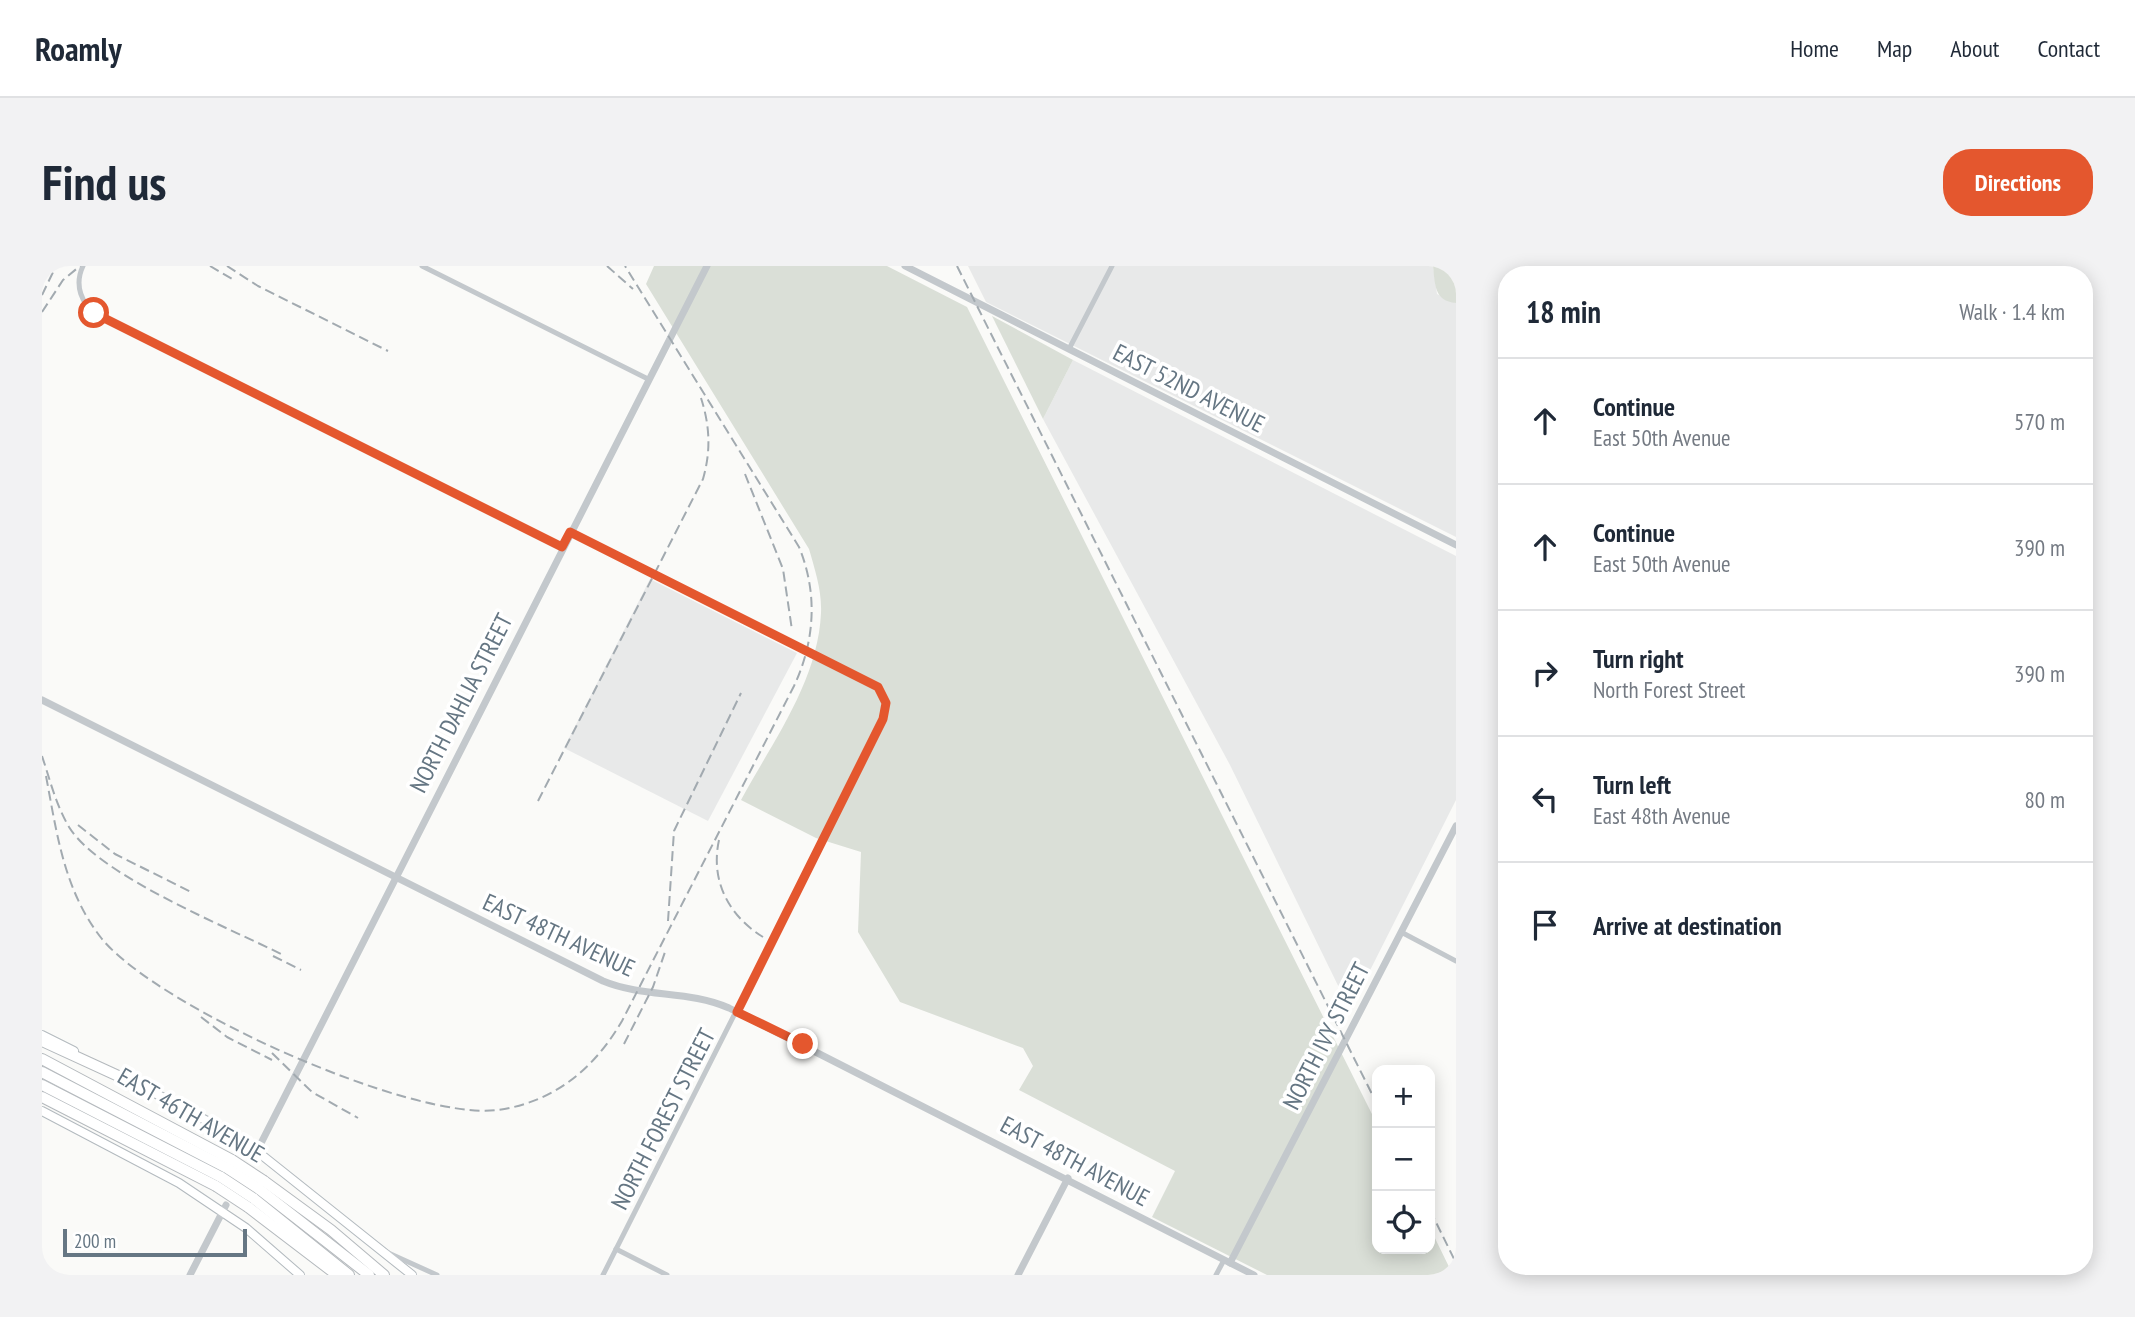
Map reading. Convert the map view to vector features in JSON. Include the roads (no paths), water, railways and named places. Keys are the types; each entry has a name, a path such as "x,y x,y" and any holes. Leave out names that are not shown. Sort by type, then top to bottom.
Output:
{"highway":[{"path":"42,1041 151,1091"},
{"path":"42,1059 368,1262 384,1275"},
{"path":"42,1072 224,1173 369,1275"},
{"path":"42,1085 224,1173"},
{"path":"42,1097 224,1173"},
{"path":"256,1194 337,1275"},
{"path":"256,1194 349,1275"}],"main road":[{"name":"EAST 46TH AVENUE","path":"42,1035 257,1150 381,1249"},
{"path":"42,1111 153,1167 224,1209 300,1275"},
{"path":"381,1249 412,1275"}],"street":[{"path":"83,266 78,279 80,292 88,307 98,316 562,547"},
{"path":"422,266 648,379"},
{"name":"NORTH DAHLIA STREET","path":"253,1159 393,878 707,266"},
{"name":"EAST 52ND AVENUE","path":"905,266 1456,545"},
{"path":"1069,349 1112,266"},
{"name":"NORTH FOREST STREET","path":"570,532 868,681 884,696 886,705 883,719 603,1275"},
{"name":"EAST 48TH AVENUE","path":"42,700 393,878 612,985 649,994 701,999 737,1012 1068,1178 1254,1275"},
{"name":"NORTH IVY STREET","path":"1216,1275 1227,1262 1456,825"},
{"path":"1401,932 1456,961"},
{"path":"1018,1275 1068,1178"},
{"path":"190,1275 224,1209"},
{"name":"EAST 46TH AVENUE","path":"381,1249 437,1275"},
{"path":"616,1250 667,1275"}],"railway":[{"path":"42,295 56,266"},
{"path":"42,312 63,280 80,266"},
{"path":"210,266 234,280"},
{"path":"227,266 258,286 388,351"},
{"path":"607,266 633,289"},
{"path":"46,776 70,882 89,921 102,939 131,966 175,996 229,1026 349,1079 458,1109 498,1110 518,1106 554,1091 585,1068 599,1054 622,1021 794,686 806,652 811,617 809,582 799,547 625,266"},
{"path":"957,266 1372,1094"},
{"path":"538,801 703,479 708,438 701,398"},
{"path":"745,474 783,569 792,630"},
{"path":"668,921 674,831 741,693"},
{"path":"42,756 64,819 85,845 108,864 200,916 285,956"},
{"path":"78,825 115,854 191,892"},
{"path":"719,840 717,870 725,896 741,919 763,937"},
{"path":"624,1044 653,987 665,952"},
{"path":"273,956 301,970"},
{"path":"201,1017 227,1037 272,1060"},
{"path":"272,1053 312,1092 358,1118"},
{"path":"1435,1220 1456,1263"}]}
